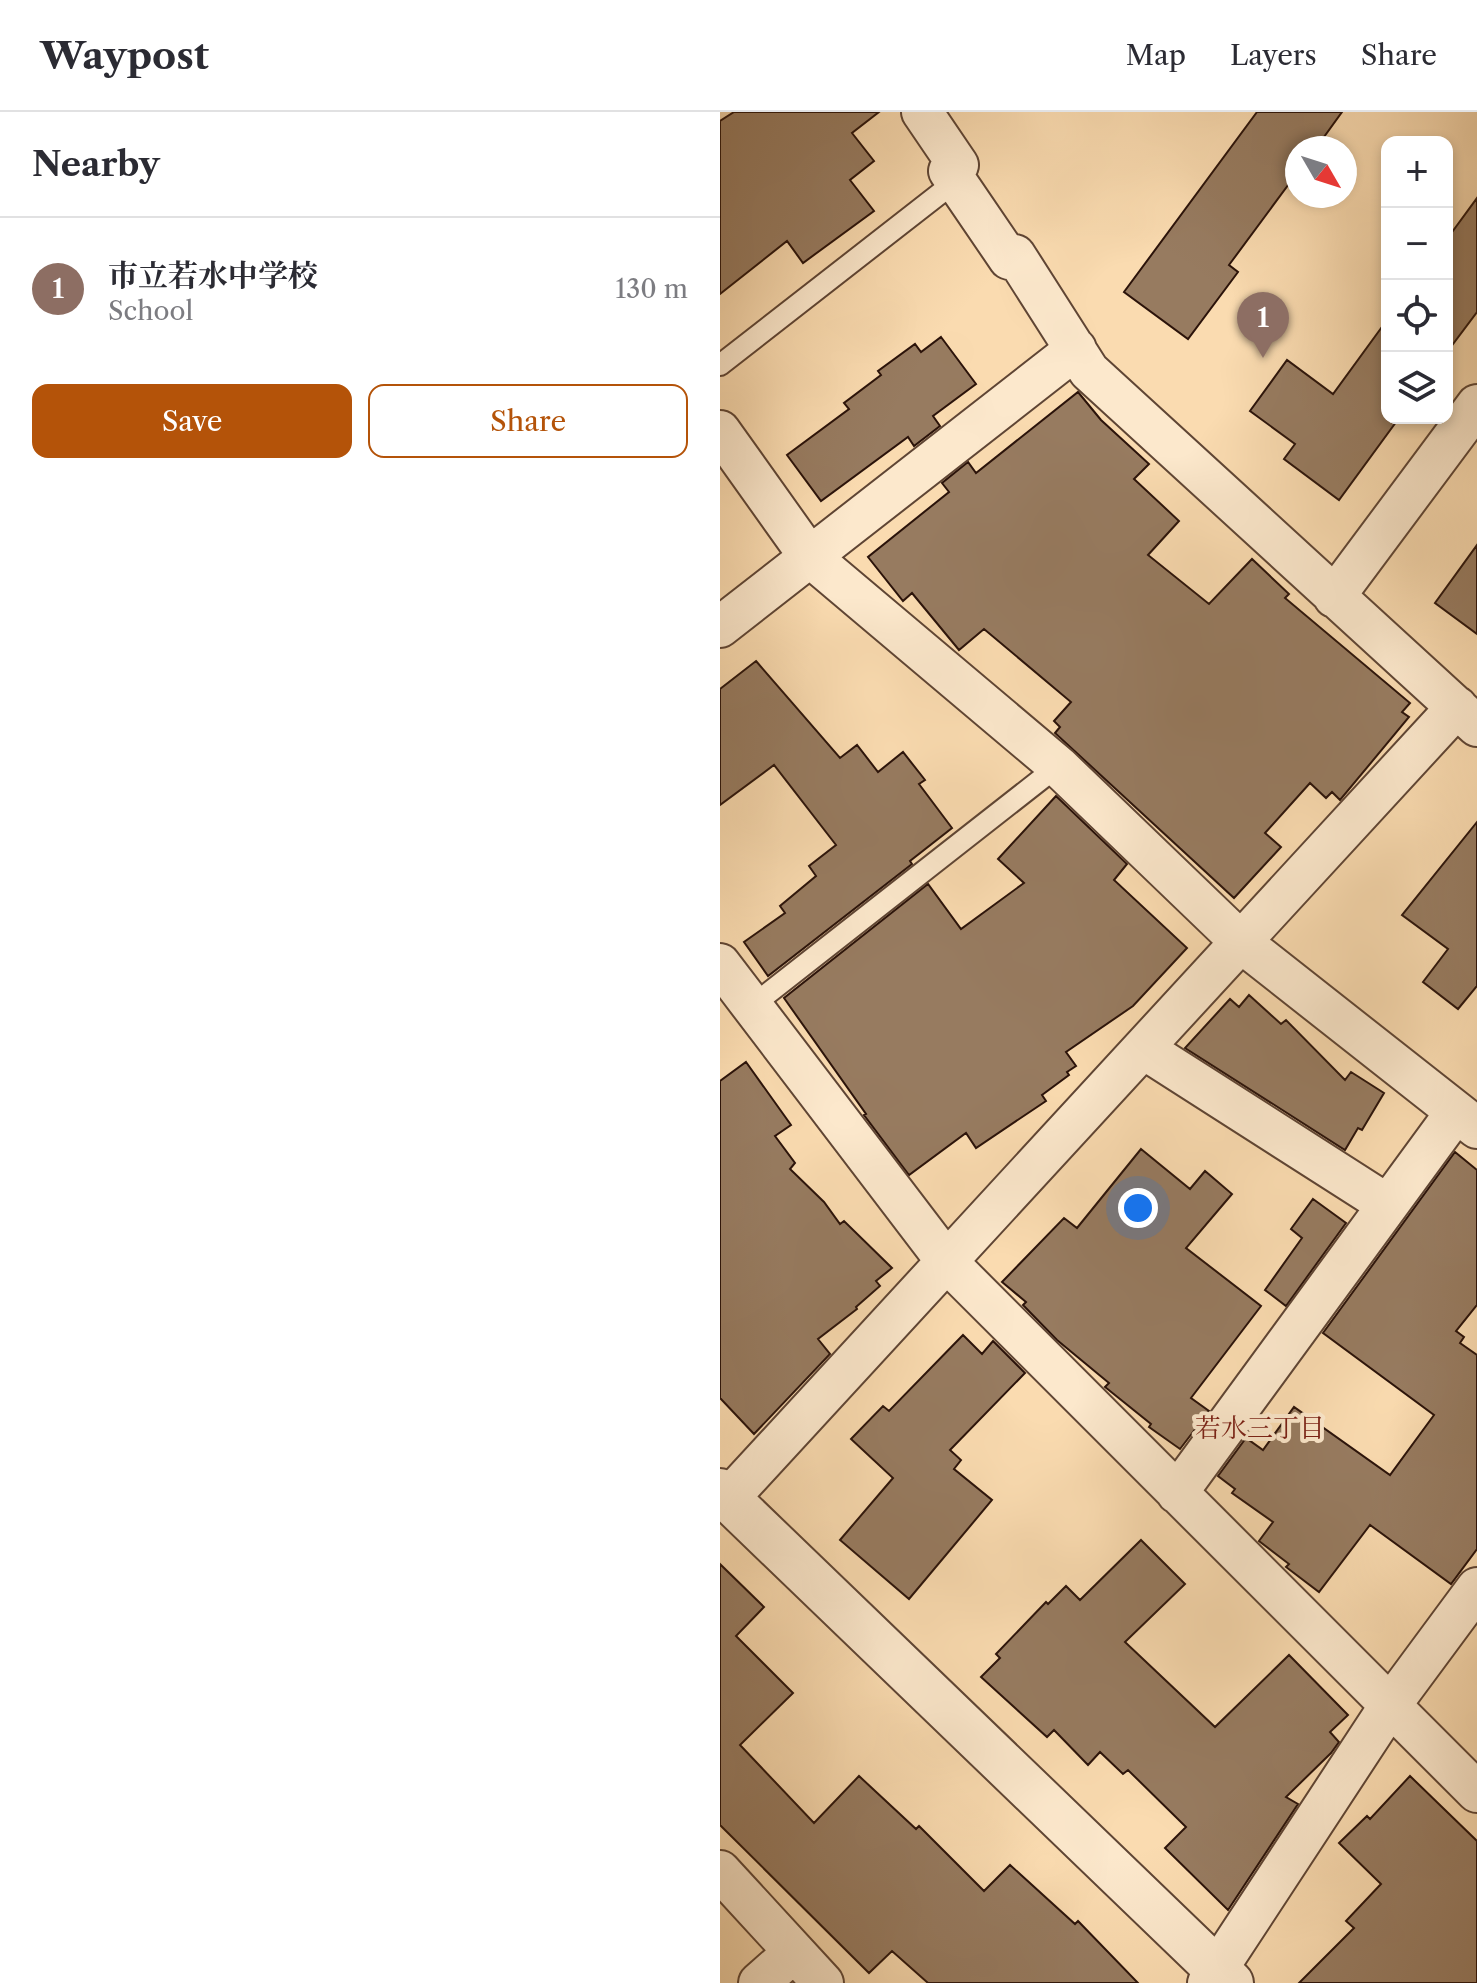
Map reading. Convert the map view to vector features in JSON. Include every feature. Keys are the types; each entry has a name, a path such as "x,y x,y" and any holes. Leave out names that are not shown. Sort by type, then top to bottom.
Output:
{"street":[{"path":"922,112 958,165 949,171 1009,259 1015,255 1089,371 1467,717 1242,943 722,1500 1219,1979 1389,1707 1477,1588"},
{"path":"720,627 1076,349"},
{"path":"1334,597 1477,405"},
{"path":"720,431 809,556 1058,766 1242,943 1466,1120 1388,1205 1177,1493"},
{"path":"720,964 947,1262 1477,1792"},
{"path":"1144,1049 1388,1205"},
{"path":"720,1871 823,1983"},
{"path":"759,1983 794,1952"}],"lane":[{"path":"720,365 956,181"},
{"path":"753,1005 1058,766"}],"building":[{"path":"734,112 879,112 852,133 874,161 850,180 874,211 803,263 787,241 720,294 720,121"},
{"path":"1257,112 1342,112 1325,136 1285,136 1285,189 1229,265 1238,272 1188,339 1124,292"},
{"path":"1477,198 1477,312 1453,344 1453,280 1453,231"},
{"path":"1381,328 1381,424 1395,424 1339,500 1284,459 1295,444 1250,411 1287,360 1333,394"},
{"path":"941,337 976,384 933,416 940,426 914,446 908,437 821,501 787,455 849,409 844,403 881,375 878,371 915,344 921,352"},
{"path":"1078,392 1101,420 1149,464 1134,479 1179,521 1148,555 1209,604 1252,559 1289,594 1285,598 1410,703 1402,712 1409,717 1340,800 1332,792 1326,798 1310,783 1265,833 1281,847 1234,898 1055,733 1060,727 1054,721 1071,702 984,629 959,650 912,593 903,601 868,557 949,492 942,483 968,462 976,473"},
{"path":"1477,545 1477,634 1435,603"},
{"path":"756,661 840,758 857,745 878,772 903,752 925,780 919,784 952,828 910,861 912,864 768,976 744,942 785,913 780,906 816,876 809,866 836,845 774,765 720,805 720,689"},
{"path":"1056,796 1127,864 1114,880 1187,948 1133,1006 1066,1052 1076,1066 1042,1095 1046,1101 976,1148 966,1133 909,1175 784,998 928,884 961,929 1024,883 998,859"},
{"path":"1477,822 1477,986 1458,1009 1423,982 1448,949 1402,915"},
{"path":"1249,995 1281,1024 1286,1020 1345,1080 1351,1072 1384,1093 1362,1130 1358,1128 1345,1150 1185,1048 1230,999 1239,1007"},
{"path":"746,1062 791,1125 775,1136 795,1163 790,1169 824,1202 840,1224 844,1221 892,1268 876,1281 880,1286 857,1309 818,1339 830,1354 754,1434 720,1398 720,1081"},
{"path":"1141,1149 1190,1189 1205,1171 1232,1194 1186,1248 1261,1306 1191,1398 1209,1411 1180,1449 1149,1427 1151,1424 1105,1387 1109,1383 1057,1340 1023,1305 1026,1302 1002,1282 1064,1218 1077,1228"},
{"path":"1455,1152 1477,1170 1477,1305 1456,1331 1464,1337 1460,1343 1477,1355 1477,1549 1451,1584 1370,1525 1319,1592 1259,1541 1273,1522 1232,1493 1235,1489 1218,1476 1246,1438 1263,1450 1294,1407 1390,1475 1434,1415 1323,1333"},
{"path":"1313,1199 1346,1223 1286,1306 1265,1290 1302,1238 1291,1229"},
{"path":"963,1335 982,1354 993,1341 1025,1373 950,1450 961,1460 954,1469 992,1500 909,1599 840,1540 893,1478 851,1439 883,1406 889,1411"},
{"path":"1141,1540 1185,1584 1125,1642 1215,1727 1289,1655 1348,1715 1330,1732 1339,1742 1331,1753 1286,1797 1298,1804 1228,1910 1165,1848 1186,1827 1128,1770 1123,1774 1100,1752 1088,1765 1054,1730 1047,1737 981,1677 1000,1658 996,1654 1046,1602 1048,1604 1066,1586 1080,1600"},
{"path":"720,1564 764,1607 736,1636 793,1693 740,1745 814,1823 859,1776 916,1829 919,1826 984,1891 1010,1865 1075,1924 1078,1921 1138,1983 928,1983 892,1951 869,1973 720,1825"},
{"path":"1410,1776 1477,1841 1477,1983 1299,1983 1354,1928 1346,1921 1381,1884 1339,1843 1367,1816 1370,1819"}],"place":[{"name":"市立若水中学校","path":"1263,358"}],"district":[{"name":"若水三丁目","path":"1260,1428"}]}
